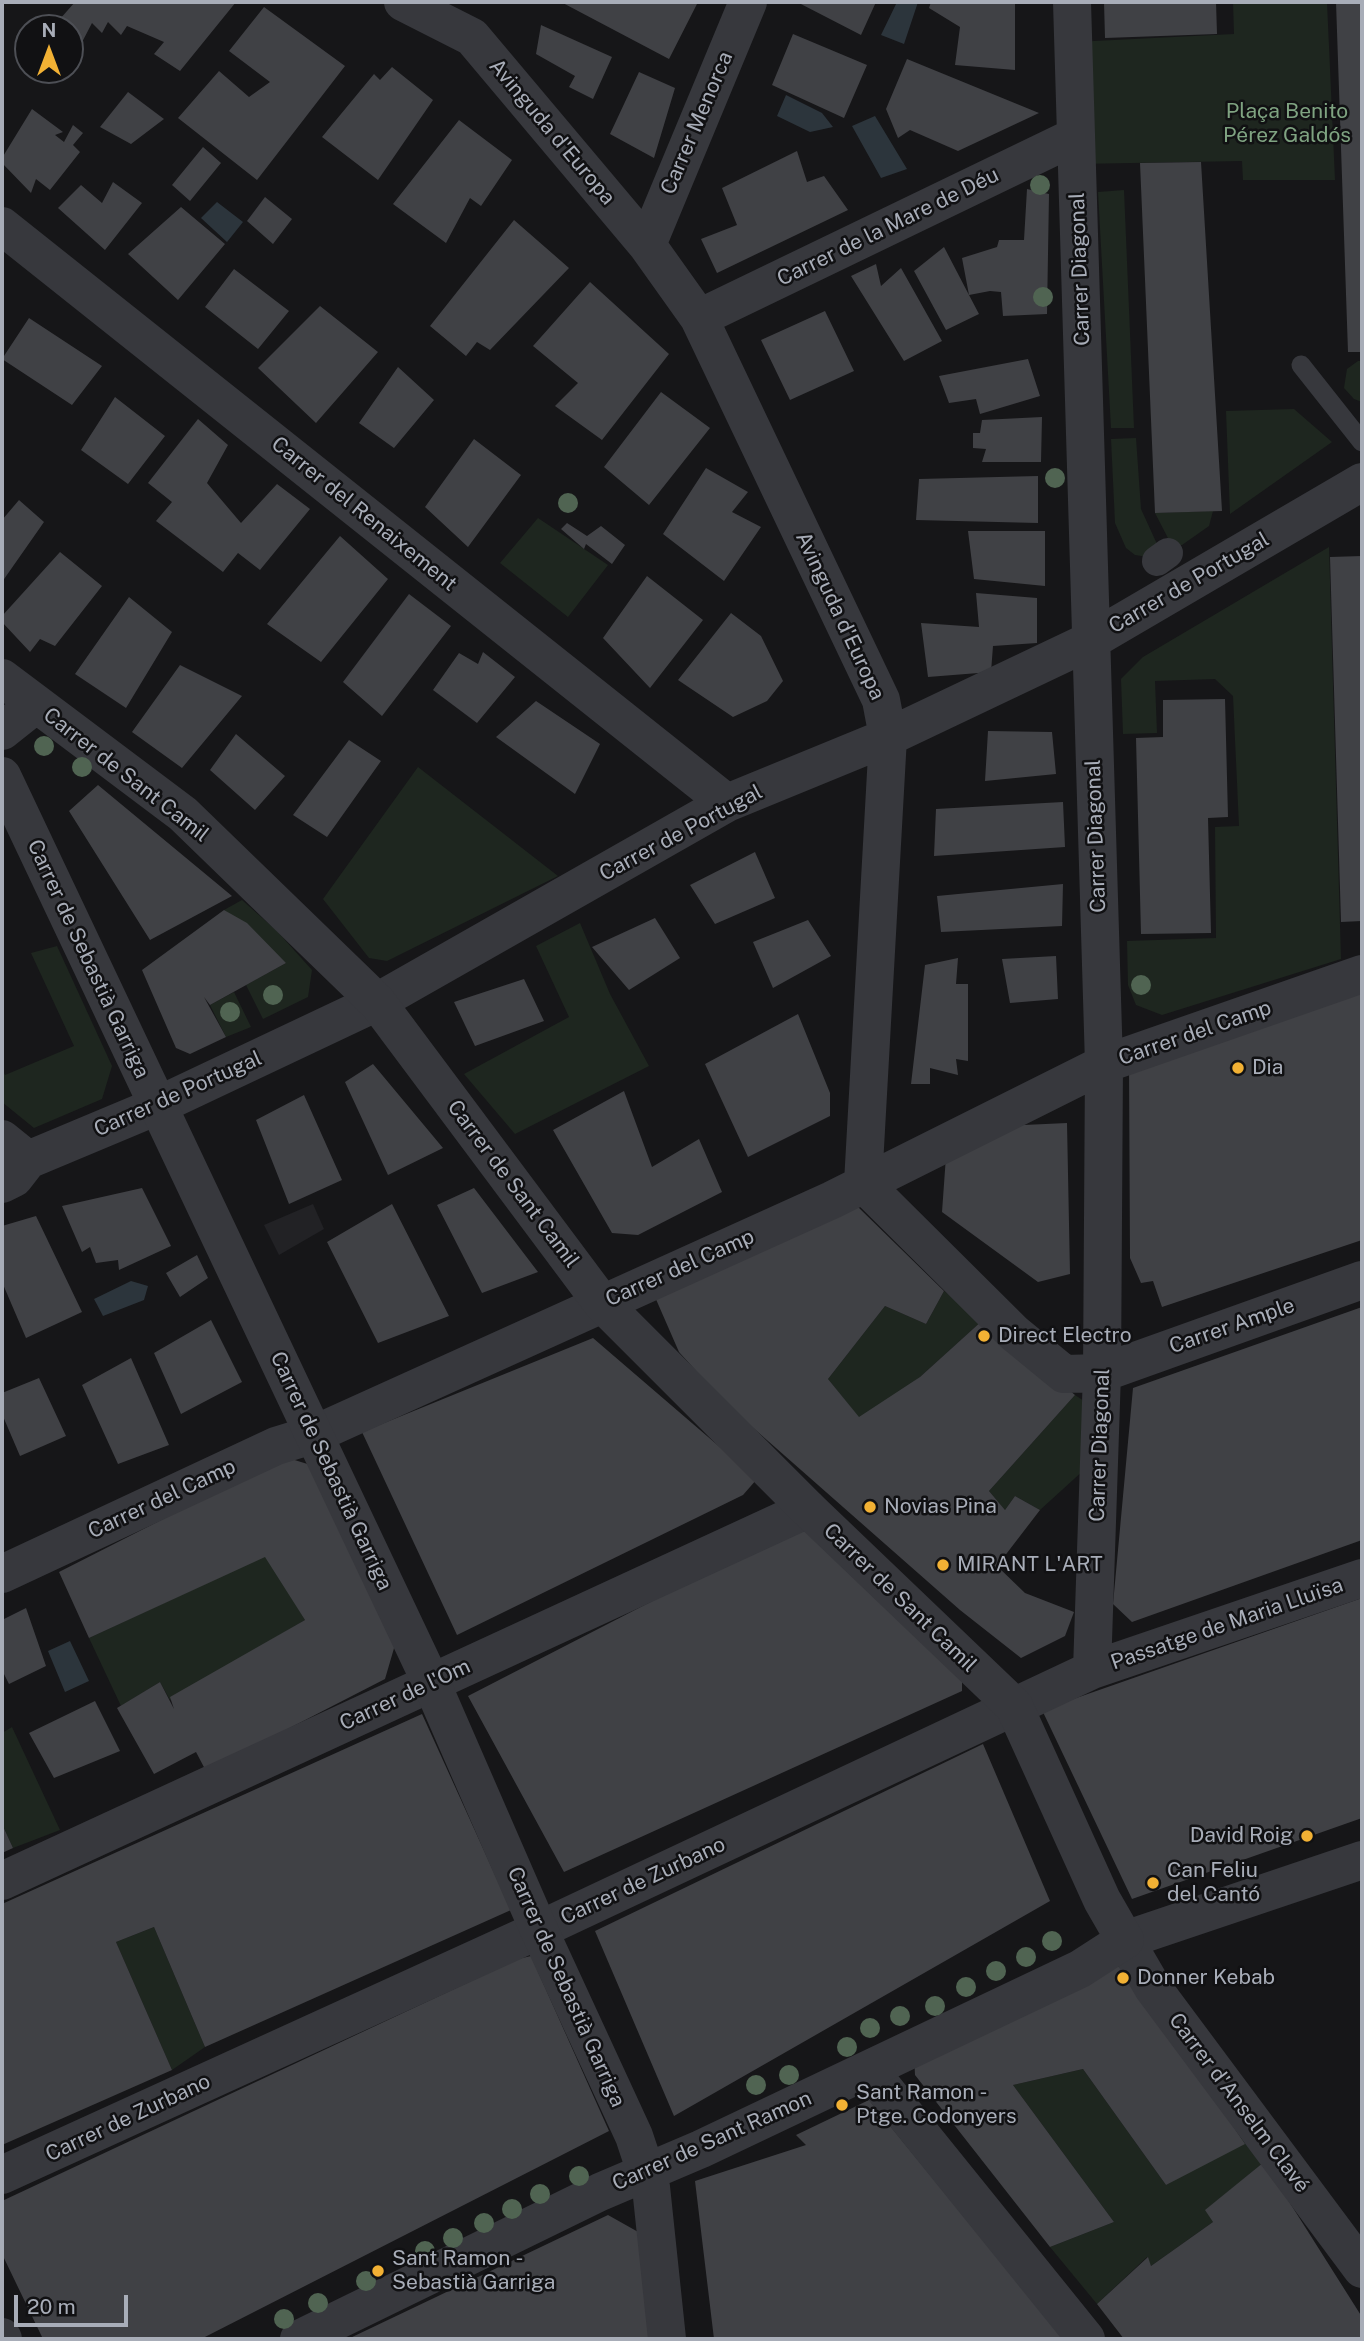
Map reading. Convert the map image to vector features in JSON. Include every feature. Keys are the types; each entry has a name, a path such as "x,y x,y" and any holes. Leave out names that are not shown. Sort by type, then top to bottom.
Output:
{"street":[{"name":"Avinguda d'Europa","path":"403,2 471,37 646,245 699,317 880,700 888,737 863,1183"},
{"name":"Carrer Menorca","path":"646,245 748,2"},
{"name":"Carrer Diagonal","path":"1072,2 1104,1065 1102,1373 1092,1670"},
{"name":"Carrer de la Mare de Déu","path":"699,317 1076,136"},
{"name":"Carrer del Renaixement","path":"2,226 727,803"},
{"name":"Carrer de Portugal","path":"10,1161 157,1106 377,1002 727,803 888,737 1090,641 1164,570 1362,482"},
{"path":"1088,566 1103,586 1134,597 1164,570"},
{"name":"Carrer de Sant Camil","path":"2,678 183,814 377,1002 601,1302 808,1509 1014,1706"},
{"path":"2,731 36,704"},
{"name":"Carrer de Sebastià Garriga","path":"2,776 431,1682 539,1930 634,2136 651,2187 667,2339"},
{"name":"Carrer del Camp","path":"2,1574 276,1446 315,1434 601,1302 832,1200 1104,1065 1362,974"},
{"path":"863,1183 1014,1333 1064,1374 1102,1373"},
{"name":"Carrer Ample","path":"1102,1373 1362,1280"},
{"name":"Carrer de l'Om","path":"2,1881 808,1509"},
{"name":"Passatge de Maria Lluïsa","path":"1092,1670 1362,1578"},
{"name":"Carrer de Zurbano","path":"2,2175 539,1930 1092,1670"},
{"name":"Carrer d'Anselm Clavé","path":"1014,1706 1102,1900 1153,1988 1362,2269"},
{"name":"Carrer de Sant Ramon","path":"299,2339 1080,1969 1125,1941 1362,1860"},
{"path":"869,2070 1086,2339"}],"lane":[{"path":"1301,365 1362,442"}],"shaded area":[{"path":"897,2 918,2 904,44 881,35"},
{"path":"786,95 822,113 833,127 810,132 777,116"},
{"path":"875,116 907,169 881,178 852,126"},
{"path":"217,202 243,222 227,242 201,218"},
{"path":"313,1204 324,1229 279,1255 264,1225"},
{"path":"131,1281 148,1286 144,1300 103,1316 94,1299"},
{"path":"70,1641 89,1681 65,1692 48,1651"}],"green space":[{"name":"Plaça Benito Pérez Galdós","path":"1233,2 1327,2 1335,180 1243,180 1242,161 1077,164 1074,42 1234,34"},
{"path":"1124,190 1134,428 1111,428 1098,192"},
{"path":"1362,361 1362,402 1354,399 1344,388 1347,369"},
{"path":"1294,409 1332,442 1230,514 1226,411"},
{"path":"1136,438 1141,509 1157,544 1148,557 1135,555 1126,548 1115,523 1111,439"},
{"path":"1213,511 1209,526 1182,545 1175,545 1169,540 1155,513"},
{"path":"538,518 608,565 568,617 500,563"},
{"path":"1329,547 1341,959 1162,1015 1136,1005 1128,985 1127,941 1216,938 1215,827 1239,826 1233,696 1215,679 1155,681 1157,733 1123,734 1121,679 1143,657"},
{"path":"418,767 558,876 387,961 369,958 323,899"},
{"path":"242,900 276,930 312,970 308,997 263,1019 246,985 286,963 224,910"},
{"path":"580,923 610,994 649,1066 515,1134 464,1074 569,1017 536,946"},
{"path":"57,946 112,1066 102,1099 34,1128 2,1102 2,1069 5,1075 74,1046 31,953"},
{"path":"234,992 251,1027 226,1037 210,1005"},
{"path":"944,1291 984,1319 920,1377 862,1422 828,1379 885,1306 926,1324"},
{"path":"1075,1395 1090,1405 1085,1469 1040,1510 1015,1496 1005,1510 989,1491"},
{"path":"267,1555 305,1620 170,1700 160,1682 121,1706 89,1638"},
{"path":"12,1727 60,1830 13,1848 2,1824 2,1733"},
{"path":"154,1927 205,2047 172,2070 116,1942"},
{"path":"1083,2069 1166,2185 1242,2139 1264,2162 1206,2210 1213,2222 1151,2266 1147,2257 1097,2304 1050,2247 1114,2222 1013,2085"}],"building":[{"path":"75,2 236,2 180,71 154,54 164,42 127,26 121,35 108,22 102,33 92,23 84,38 84,14 64,14"},
{"path":"561,2 698,2 669,59"},
{"path":"797,2 876,2 861,35"},
{"path":"931,2 1015,2 1015,70 955,65 960,27 929,8"},
{"path":"1104,2 1216,2 1217,34 1105,38"},
{"path":"1336,2 1362,2 1362,352 1348,352"},
{"path":"264,7 345,66 257,180 178,118 219,71 249,97 270,82 229,51"},
{"path":"541,25 612,57 593,99 569,87 575,76 536,54"},
{"path":"793,34 867,65 844,118 772,85"},
{"path":"907,59 1039,113 958,151 910,130 898,138 886,109"},
{"path":"392,67 433,100 378,180 322,137 374,74 380,80"},
{"path":"639,72 675,88 654,158 610,134"},
{"path":"128,92 164,119 131,144 100,127"},
{"path":"32,109 63,132 55,135 64,142 73,125 83,133 73,145 80,152 50,190 36,179 31,193 2,163 2,158"},
{"path":"459,120 512,160 481,206 470,198 446,243 393,204"},
{"path":"203,147 221,163 190,201 172,185"},
{"path":"797,151 807,182 824,176 848,210 717,273 701,239 737,225 722,188"},
{"path":"1201,162 1222,511 1155,513 1140,163"},
{"path":"113,182 142,203 105,250 58,208 81,185 102,203"},
{"path":"1027,189 1049,194 1047,314 1003,316 1001,292 969,295 962,258 997,247 999,240 1024,240"},
{"path":"265,197 292,219 273,244 247,221"},
{"path":"181,207 225,244 178,300 128,254"},
{"path":"514,220 569,268 490,350 477,342 466,356 430,326"},
{"path":"944,247 979,314 946,330 914,271"},
{"path":"876,264 881,286 901,268 942,341 904,361 851,276"},
{"path":"234,269 289,311 258,349 205,307"},
{"path":"590,282 669,354 602,440 555,406 578,383 533,346"},
{"path":"320,306 378,352 316,423 258,368"},
{"path":"825,311 854,371 790,400 761,340"},
{"path":"29,318 102,366 72,405 2,359"},
{"path":"1028,359 1040,396 980,414 976,399 949,403 939,376"},
{"path":"398,367 434,400 394,448 359,423"},
{"path":"661,392 710,428 649,505 604,467"},
{"path":"115,397 165,436 128,484 81,450"},
{"path":"1042,417 1041,462 982,462 986,449 973,448 973,433 980,433 982,420"},
{"path":"198,419 228,445 207,483 241,523 277,484 310,509 260,570 238,553 223,572 156,521 172,502 148,483"},
{"path":"474,439 521,475 468,547 425,507"},
{"path":"706,468 748,492 732,512 761,527 724,581 663,534"},
{"path":"1038,476 1038,523 916,520 919,479"},
{"path":"19,500 44,522 2,582 2,520"},
{"path":"567,523 587,536 601,526 625,545 612,564 586,544 584,549 561,529"},
{"path":"968,531 1045,531 1045,586 974,579"},
{"path":"340,536 388,579 321,662 267,624"},
{"path":"60,552 102,586 55,646 40,639 30,652 2,622 2,616"},
{"path":"1362,556 1362,921 1341,922 1330,557"},
{"path":"647,576 703,620 650,688 603,638"},
{"path":"976,593 1037,598 1037,643 993,646 991,672 928,677 921,623 979,627"},
{"path":"409,594 451,626 382,716 343,682"},
{"path":"129,597 172,632 126,708 75,674"},
{"path":"731,613 761,636 783,681 767,701 733,717 678,680"},
{"path":"483,652 515,677 477,723 433,690 459,653 478,664"},
{"path":"180,665 242,696 182,768 132,732"},
{"path":"1225,699 1228,817 1208,818 1211,933 1141,934 1136,738 1163,737 1163,700"},
{"path":"536,701 600,744 575,794 496,737"},
{"path":"988,731 1052,732 1056,774 985,781"},
{"path":"236,734 285,776 255,810 210,770"},
{"path":"349,740 381,761 327,837 293,815"},
{"path":"98,785 232,896 150,940 69,811"},
{"path":"1063,802 1065,847 934,856 936,809"},
{"path":"755,852 775,898 715,924 690,885"},
{"path":"1063,884 1062,926 941,932 937,896"},
{"path":"224,910 247,923 286,963 210,1005 204,997 226,1037 190,1054 176,1048 142,970"},
{"path":"655,918 680,958 629,990 592,947"},
{"path":"808,920 831,956 773,988 753,942"},
{"path":"1056,956 1058,999 1010,1003 1002,959"},
{"path":"958,958 956,984 968,984 968,1061 956,1059 958,1075 930,1068 930,1084 911,1084 925,965"},
{"path":"524,979 544,1021 475,1046 454,1002"},
{"path":"1362,988 1362,1240 1162,1307 1153,1281 1141,1283 1130,1258 1129,1065"},
{"path":"798,1014 830,1093 830,1116 748,1157 705,1064"},
{"path":"373,1064 443,1148 388,1175 345,1082"},
{"path":"624,1091 652,1167 699,1139 722,1192 638,1235 612,1233 553,1130"},
{"path":"304,1095 342,1180 289,1204 256,1120"},
{"path":"1067,1123 1070,1274 1038,1282 942,1212 946,1156 1002,1126"},
{"path":"142,1188 171,1246 119,1270 118,1260 96,1263 90,1247 82,1252 62,1206"},
{"path":"474,1188 538,1272 482,1293 437,1205"},
{"path":"392,1204 449,1316 378,1343 327,1242"},
{"path":"857,1206 944,1291 926,1324 885,1306 828,1379 859,1417 920,1377 984,1319 1075,1395 989,1491 1005,1510 1015,1496 1040,1510 997,1566 1025,1593 1074,1612 1065,1636 1021,1658 960,1610 726,1404 679,1352 655,1297"},
{"path":"36,1216 82,1312 26,1338 2,1282 2,1226"},
{"path":"197,1255 208,1278 180,1297 166,1273"},
{"path":"1362,1307 1362,1540 1132,1622 1113,1604 1133,1388"},
{"path":"211,1320 242,1382 181,1414 154,1353"},
{"path":"593,1338 757,1479 743,1495 457,1635 362,1432"},
{"path":"131,1358 169,1445 118,1464 82,1385"},
{"path":"39,1378 66,1436 20,1456 2,1414 2,1393"},
{"path":"285,1457 317,1467 397,1638 385,1679 206,1771 196,1752 154,1774 117,1708 160,1682 174,1709 170,1697 305,1620 265,1557 89,1638 59,1572"},
{"path":"794,1528 808,1528 962,1672 962,1691 564,1872 468,1696"},
{"path":"1362,1598 1362,1818 1132,1899 1042,1710"},
{"path":"26,1608 46,1666 9,1684 2,1670 2,1620"},
{"path":"95,1701 120,1751 54,1778 29,1733"},
{"path":"422,1714 511,1910 205,2047 154,1927 116,1942 172,2070 2,2145 2,1904"},
{"path":"983,1744 1050,1901 674,2116 595,1931"},
{"path":"2,1824 13,1848 2,1853"},
{"path":"531,1956 609,2131 201,2339 43,2339 2,2254 2,2201 518,1959"},
{"path":"1103,1960 1131,1972 1245,2144 1166,2185 1083,2069 1013,2085 1114,2222 1050,2247 915,2075 914,2055"},
{"path":"869,2100 1064,2339 714,2339 695,2181 806,2145 796,2135"},
{"path":"1264,2162 1362,2317 1362,2339 1124,2339 1097,2304 1148,2257 1151,2266 1213,2222 1205,2210"},
{"path":"608,2215 640,2233 650,2339 348,2339"}],"place":[{"name":"Dia","path":"1238,1068"},
{"name":"Direct Electro","path":"984,1336"},
{"name":"Novias Pina","path":"870,1507"},
{"name":"MIRANT L'ART","path":"943,1565"},
{"name":"David Roig","path":"1307,1836"},
{"name":"Can Feliu del Cantó","path":"1153,1883"},
{"name":"Donner Kebab","path":"1123,1978"},
{"name":"Sant Ramon - Ptge. Codonyers","path":"842,2105"},
{"name":"Sant Ramon - Sebastià Garriga","path":"378,2271"}]}
